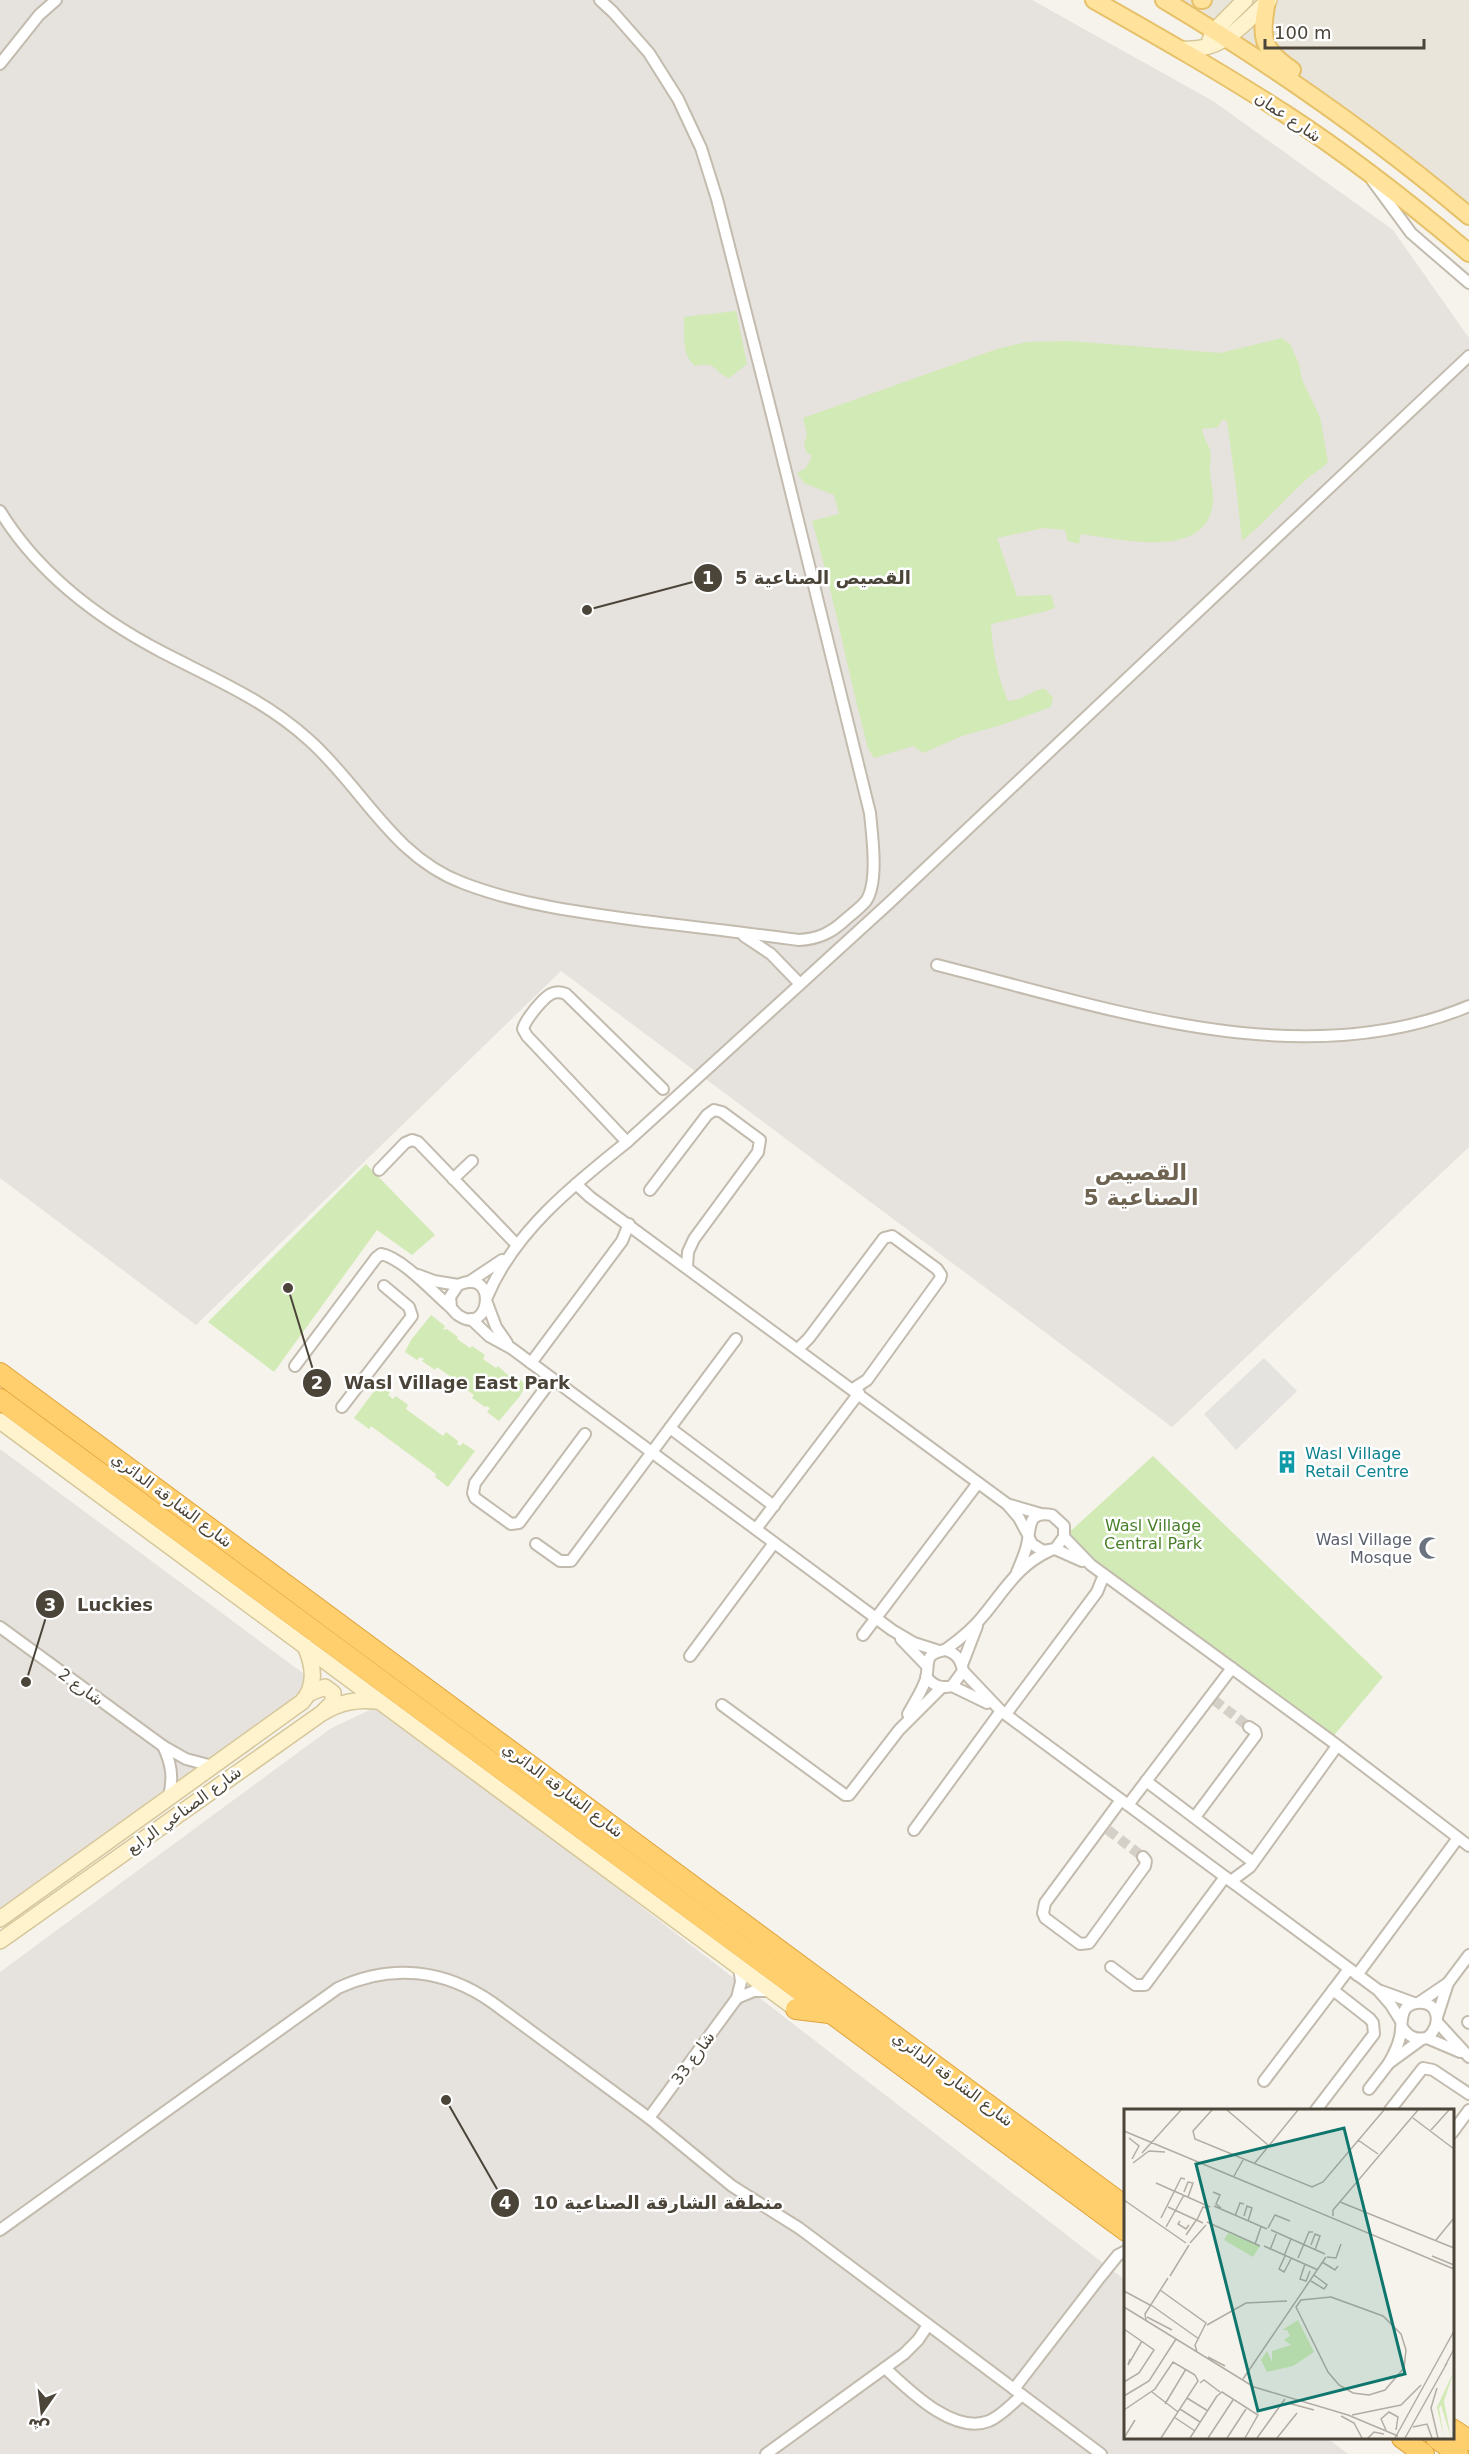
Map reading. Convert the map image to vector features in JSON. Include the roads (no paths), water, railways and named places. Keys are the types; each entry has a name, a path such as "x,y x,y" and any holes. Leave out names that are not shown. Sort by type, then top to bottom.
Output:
{"highway":[{"name":"شارع الشارقة الدائري","path":"0,1373 1124,2206"},
{"name":"شارع الشارقة الدائري","path":"0,1399 1124,2230"},
{"path":"796,2009 832,2013"},
{"path":"1454,2430 1469,2440"},
{"path":"1403,2439 1424,2454"},
{"path":"1437,2439 1458,2454"}],"main road":[{"name":"شارع عمان","path":"1094,0 1181,49 1288,116 1369,174 1469,253"},
{"name":"شارع عمان","path":"1164,0 1217,39 1336,113 1469,216"},
{"path":"1268,1 1263,34 1269,50 1275,58 1327,94 1332,100 1336,113"}],"street":[{"path":"0,64 39,15 56,0"},
{"path":"0,511 38,560 75,596 116,626 247,694 278,715 335,765 400,844 430,867 464,884 597,915 735,932 809,940 819,938 836,928 861,906 871,889 873,848 870,813 771,411 717,199 701,148 678,99 649,53 600,0"},
{"path":"1214,69 1217,39 1245,0"},
{"path":"1181,49 1217,39 1268,1"},
{"path":"1369,174 1377,189 1411,233 1469,283"},
{"path":"451,1307 452,1292 490,1269 513,1250 578,1181 627,1142 888,904 1469,356"},
{"path":"735,932 753,940 771,954 800,984"},
{"path":"937,965 1128,1012 1261,1035 1369,1033 1413,1025 1469,1006"},
{"path":"627,1142 527,1036 523,1029 526,1021 550,994 566,993 663,1089"},
{"path":"650,1190 707,1115 714,1110 722,1112 760,1140 758,1152 694,1239 688,1252 687,1267"},
{"path":"379,1170 405,1143 412,1140 418,1142 453,1179 513,1250"},
{"path":"453,1179 472,1161"},
{"path":"578,1181 600,1202 629,1224 1007,1504 1036,1548 1052,1550 1091,1565"},
{"path":"531,1363 622,1241 629,1224"},
{"path":"756,1529 856,1391 867,1380 940,1279 940,1275 936,1269 895,1238 888,1236 884,1238 810,1338 798,1349"},
{"path":"471,1319 482,1314 513,1250"},
{"path":"295,1366 378,1255 384,1254 412,1273 459,1316 471,1319 489,1336 511,1348 877,1618 926,1665"},
{"path":"412,1273 434,1281 480,1286 495,1327 511,1348"},
{"path":"342,1407 412,1316 409,1307 384,1286"},
{"path":"536,1544 560,1562 571,1561 736,1339"},
{"path":"552,1379 475,1483 473,1493 476,1498 507,1522 519,1523 585,1434"},
{"path":"0,1420 796,2009"},
{"path":"670,1428 774,1506"},
{"path":"863,1635 978,1483"},
{"path":"1007,1504 1052,1515 1061,1521 1064,1537 1091,1565 1469,1846"},
{"path":"1017,1572 1033,1520 1041,1514"},
{"path":"899,1730 947,1687 963,1668 970,1641 982,1618 1017,1572 1032,1560 1052,1550 1064,1537"},
{"path":"690,1656 774,1543"},
{"path":"914,1830 1097,1592 1104,1575"},
{"path":"722,1705 845,1795 849,1795 855,1791 899,1730 927,1677 926,1665 930,1656 942,1651 982,1618"},
{"name":"شارع 2","path":"0,1627 163,1746 186,1759 212,1766"},
{"path":"892,1630 915,1643 956,1655 963,1668 1003,1712 1378,1990 1391,2005 1410,2036 1424,2038 1469,2057"},
{"path":"305,1646 313,1674 310,1693"},
{"path":"1143,1857 1146,1861 1145,1866 1092,1939 1084,1945 1076,1942 1049,1922 1043,1913 1045,1903 1071,1867 1125,1802 1146,1781 1212,1699 1232,1668"},
{"path":"927,1677 935,1685 947,1687 1003,1712"},
{"path":"310,1693 325,1687 333,1693 333,1702 322,1713"},
{"name":"شارع الصناعي الرابع","path":"0,1919 292,1710 310,1693"},
{"name":"شارع الصناعي الرابع","path":"0,1941 322,1713 354,1700 377,1701"},
{"path":"1195,1817 1256,1735 1249,1726"},
{"path":"163,1746 171,1767 171,1789 168,1800"},
{"path":"1111,1967 1134,1985 1145,1984 1228,1879 1244,1872 1253,1862 1337,1746"},
{"path":"1146,1781 1253,1862"},
{"path":"1264,2081 1333,1990 1353,1972 1458,1838"},
{"path":"1370,2089 1389,2063 1402,2024 1404,2010 1448,1983 1469,1955"},
{"path":"738,1998 741,1982 739,1966"},
{"path":"0,2230 326,1996 352,1982 381,1974 425,1973 468,1986 649,2118 732,2186 799,2228 1101,2454"},
{"path":"1389,2063 1432,2034 1448,1983"},
{"path":"1317,2109 1374,2034 1373,2023 1370,2019 1333,1990"},
{"path":"1378,1990 1431,2007 1438,2020 1469,2057"},
{"path":"738,1998 754,1991 772,1991"},
{"name":"شارع 33","path":"649,2118 738,1998"},
{"path":"1391,2109 1423,2068 1433,2070 1469,2094"},
{"path":"1454,2130 1469,2110"},
{"path":"885,2368 927,2404 962,2423 988,2422 996,2418 1018,2392 1107,2269 1118,2255 1124,2252"},
{"path":"766,2454 912,2348 928,2325"}],"tunnel":[{"path":"1214,1700 1249,1727"},
{"path":"1108,1830 1143,1857"}],"place":[{"name":"القصيص الصناعية 5","path":"587,610"},
{"name":"Wasl Village East Park","path":"288,1288"},
{"name":"Wasl Village Retail Centre","path":"1287,1462"},
{"name":"Wasl Village Mosque","path":"1430,1548"},
{"name":"Luckies","path":"26,1682"},
{"name":"منطقة الشارقة الصناعية 10","path":"446,2100"}],"district":[{"name":"القصيص الصناعية 5","path":"1141,1184"}],"park label":[{"name":"Wasl Village Central Park","path":"1153,1534"}]}
